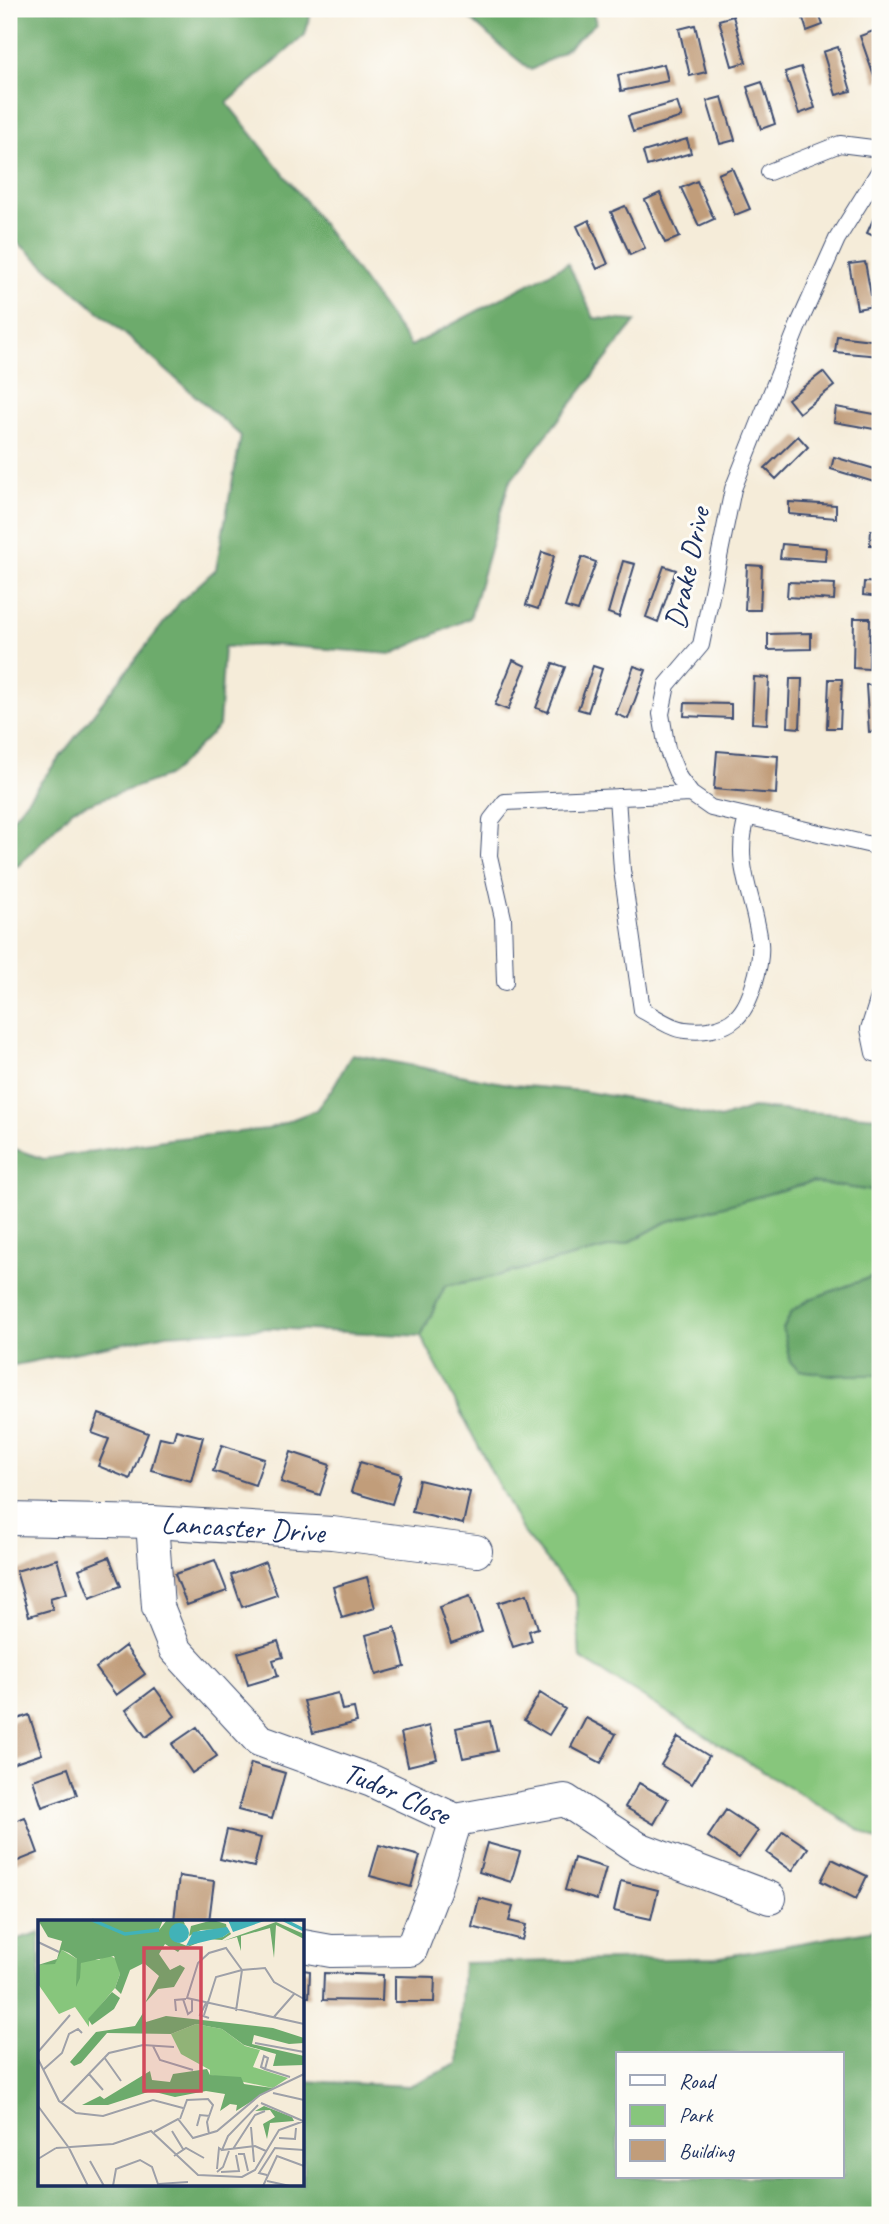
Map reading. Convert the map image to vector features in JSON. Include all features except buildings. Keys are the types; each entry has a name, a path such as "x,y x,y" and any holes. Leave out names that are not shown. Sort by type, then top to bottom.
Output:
{"street":[{"name":"Lancaster Drive","path":"9,1519 152,1522 332,1533 476,1551"},
{"name":"Tudor Close","path":"152,1522 158,1607 176,1649 259,1740 372,1781 456,1820 565,1800 638,1847 770,1898"},
{"path":"304,1946 331,1951 411,1950 435,1888 456,1820"}],"lane":[{"path":"769,172 840,144 880,149"},
{"name":"Drake Drive","path":"691,794 679,778 667,749 661,714 667,685 701,645 733,489 798,326 837,239 880,170"},
{"path":"505,982 503,918 489,856 491,820 505,802 691,794 711,808 880,848"},
{"path":"617,797 622,870 642,1010 682,1030 714,1030 737,1018 756,980 760,944 740,854 741,835 747,818"},
{"path":"880,994 869,1029 873,1053 880,1054"}],"green space":[{"path":"9,9 312,9 305,35 227,103 306,202 411,346 568,263 594,318 636,321 509,483 470,618 392,654 275,645 224,647 219,726 170,775 73,809 18,866 9,865 9,823 180,602 216,569 241,436 9,235"},
{"path":"459,9 592,9 596,23 563,52 531,70"},
{"path":"352,1054 513,1085 582,1091 669,1106 720,1119 752,1108 880,1117 880,1192 811,1182 666,1222 628,1243 445,1286 421,1336 269,1328 167,1334 15,1365 9,1363 9,1147 44,1159 170,1139 268,1129 316,1110 332,1089"},
{"path":"811,1182 880,1192 880,1842 580,1658 576,1596 524,1534 421,1336 445,1286 628,1243 666,1222"},
{"path":"880,1274 880,1375 832,1375 799,1370 790,1362 783,1329 792,1311 810,1299"},
{"path":"880,1929 880,2215 9,2215 9,1942 38,1933 38,2186 304,2186 304,2081 409,2086 458,2064 463,1963 715,1958"}]}
